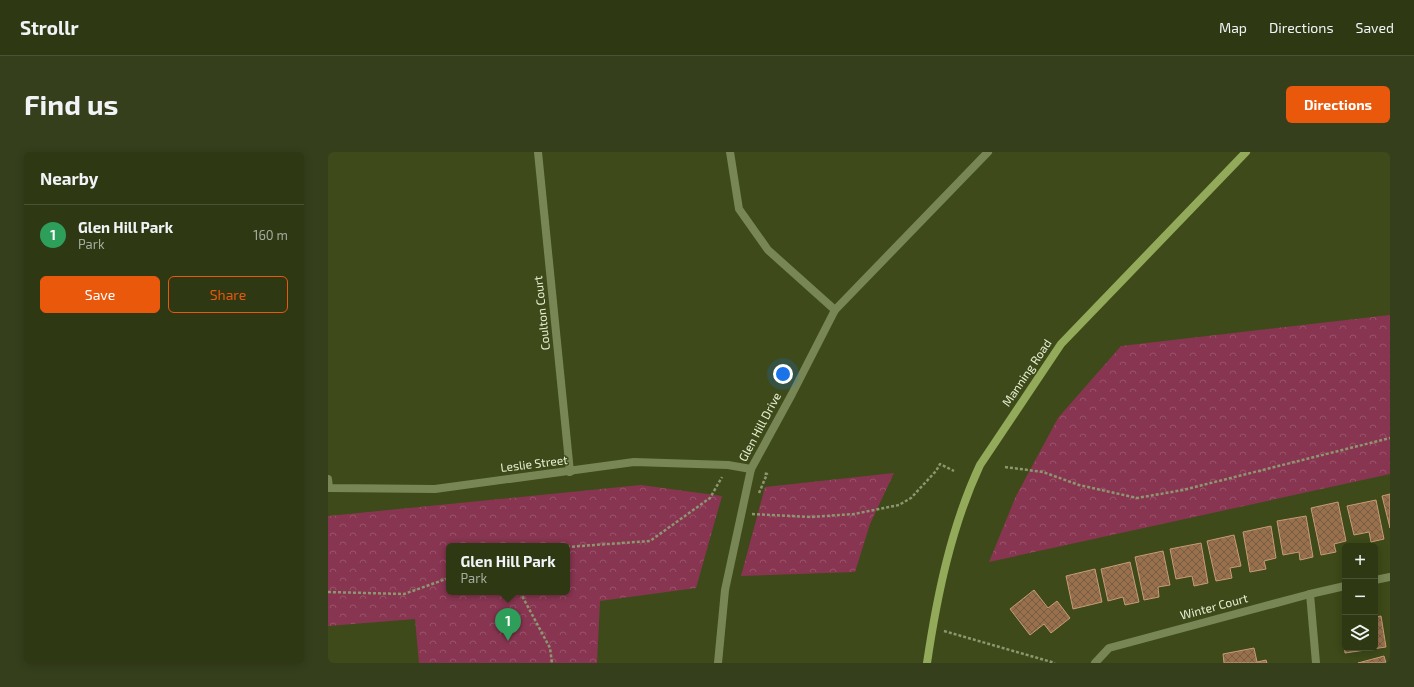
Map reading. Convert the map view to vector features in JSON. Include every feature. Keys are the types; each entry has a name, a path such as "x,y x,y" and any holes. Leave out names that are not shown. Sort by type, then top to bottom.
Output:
{"main road":[{"name":"Manning Road","path":"926,663 934,617 953,536 980,464 1061,344 1246,152"}],"street":[{"name":"Coulton Court","path":"538,152 570,472"},
{"path":"730,152 739,209 768,250 835,310"},
{"name":"Glen Hill Drive","path":"718,663 725,590 751,469 792,394 835,310 988,152"},
{"name":"Leslie Street","path":"328,479 329,488 435,489 570,472 634,462 728,465 751,469"},
{"path":"1378,579 1390,576"},
{"name":"Winter Court","path":"1094,663 1109,648 1342,587"},
{"path":"1310,594 1316,663"}],"path":[{"path":"1007,467 1043,472 1079,485 1137,498 1183,490 1390,438"},
{"path":"754,507 752,514 811,517 854,514 899,505 912,498 936,471 940,464 954,472"},
{"path":"570,547 650,541 710,498 728,465"},
{"path":"751,469 767,474 759,494"},
{"path":"328,592 404,594 446,579"},
{"path":"522,595 550,648 552,663"},
{"path":"950,633 1055,663"}],"green space":[{"path":"1390,315 1390,474 989,562 1016,496 1058,418 1121,346"},
{"path":"894,473 870,524 855,572 741,576 765,487"},
{"path":"641,485 722,496 696,588 600,601 597,663 419,663 415,619 328,626 328,516"}],"building":[{"path":"1390,494 1390,528 1382,496"},
{"path":"1376,500 1384,539 1371,542 1369,532 1354,535 1347,506"},
{"path":"1338,502 1346,541 1334,544 1336,552 1321,555 1311,508"},
{"path":"1306,516 1313,557 1300,560 1299,552 1283,555 1277,521"},
{"path":"1271,526 1276,558 1264,561 1266,569 1250,572 1243,532"},
{"path":"1234,535 1241,566 1230,568 1232,578 1216,581 1207,541"},
{"path":"1201,543 1208,583 1194,586 1192,576 1176,579 1170,549"},
{"path":"1163,551 1170,585 1158,587 1159,597 1144,600 1135,557"},
{"path":"1130,562 1139,602 1125,605 1123,597 1108,601 1101,569"},
{"path":"1095,569 1102,602 1073,609 1066,576"},
{"path":"1034,590 1048,608 1057,601 1070,618 1051,633 1044,624 1030,635 1010,609"},
{"path":"1378,616 1381,616 1386,647 1378,648"},
{"path":"1254,648 1257,662 1266,660 1267,663 1224,663 1223,654"},
{"path":"1345,651 1359,651 1345,653"},
{"path":"1384,656 1386,663 1358,663"}],"place":[{"name":"Glen Hill Park","path":"508,641"}]}
